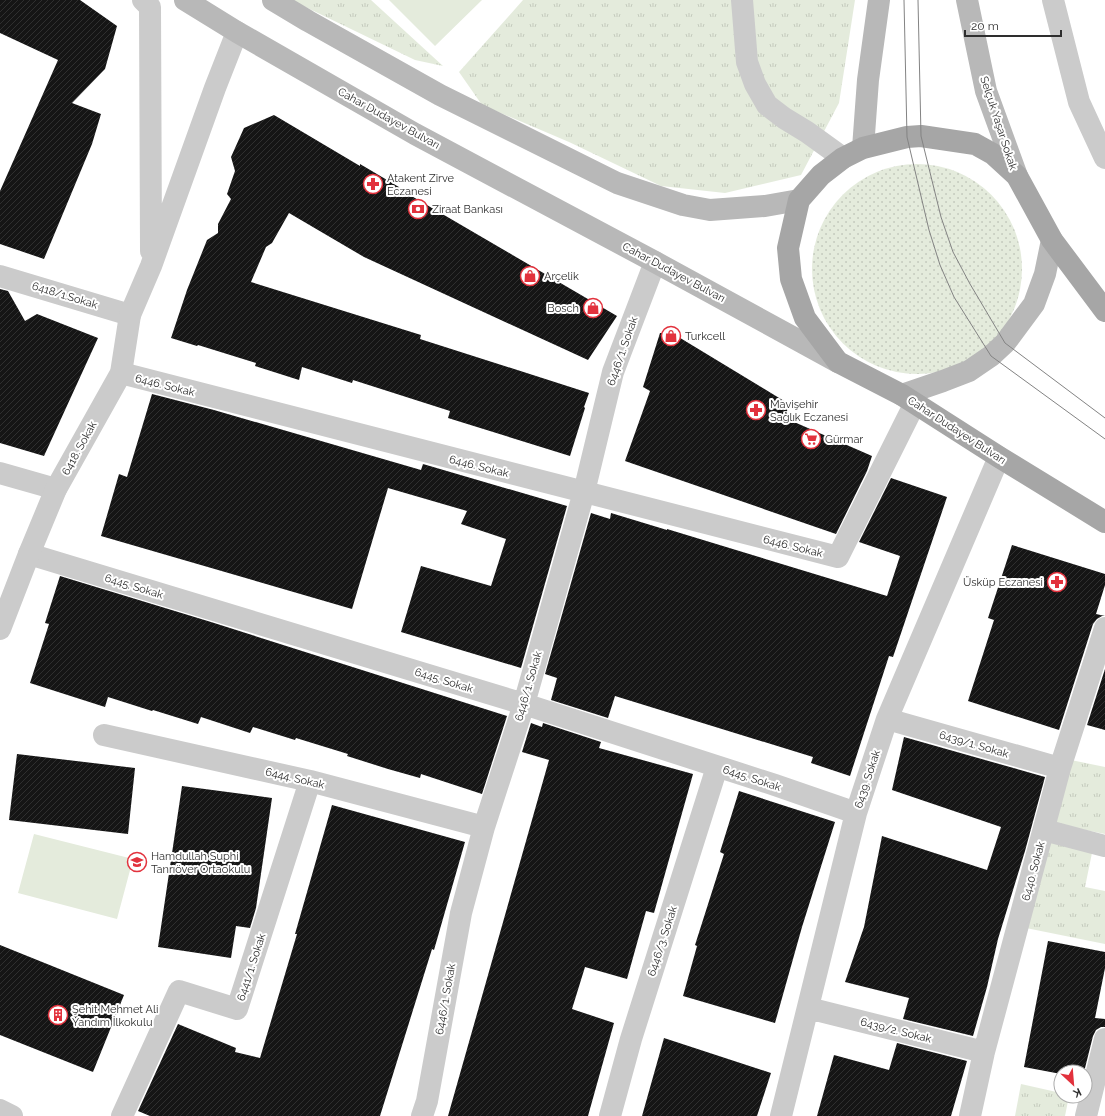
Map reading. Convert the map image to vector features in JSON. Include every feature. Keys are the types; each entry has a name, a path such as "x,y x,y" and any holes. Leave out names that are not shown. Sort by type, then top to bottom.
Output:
{"main road":[{"name":"Cahar Dudayev Bulvarı","path":"185,0 237,32 415,134 908,399 1105,522"},
{"path":"273,0 440,95 617,182 683,205 710,210 765,206 799,200"},
{"path":"863,148 868,80 879,0"},
{"name":"Selçuk Yaşar Sokak","path":"967,0 986,90 1016,176"},
{"path":"838,362 805,318 791,279 788,248 799,200 821,175 843,158 863,148 907,137 921,136 975,144 993,154 1016,176 1052,240 1105,311"},
{"path":"908,399 943,381 968,371 991,356 1005,343 1034,304 1045,274 1052,240"}],"street":[{"path":"143,0 150,7 151,266"},
{"path":"742,0 747,62 755,84 767,105 843,158"},
{"path":"1053,0 1079,102 1105,158"},
{"name":"6418. Sokak","path":"0,629 56,489 121,373 130,315 151,266 215,88 237,32"},
{"name":"6446/1. Sokak","path":"422,1116 427,1101 461,913 484,827 524,704 584,492 613,372 655,262"},
{"name":"6418/1.Sokak","path":"0,276 130,315"},
{"name":"6446. Sokak","path":"121,373 838,557 908,399"},
{"name":"6439. Sokak","path":"781,1116 856,813 887,719 999,457"},
{"path":"0,473 56,489"},
{"name":"6445. Sokak","path":"29,554 524,704 775,785 856,813"},
{"name":"6440. Sokak","path":"970,1116 984,1052 1060,768 1105,628"},
{"name":"6439/1. Sokak","path":"887,719 1060,768"},
{"name":"6444. Sokak","path":"104,735 310,781 484,827"},
{"name":"6446/3. Sokak","path":"610,1116 631,1039 717,767"},
{"name":"6441/1. Sokak","path":"122,1116 179,991 237,1010 310,781"},
{"path":"1044,830 1105,846"},
{"name":"6439/2. Sokak","path":"808,1008 984,1052"},
{"path":"1086,1116 1105,1039"},
{"path":"0,1110 12,1116"}],"green space":[{"path":"291,0 371,0 443,66 415,60"},
{"path":"389,0 482,0 435,46"},
{"path":"523,0 855,0 839,103 801,175 725,193 661,186 569,142 482,105 459,72"},
{"path":"907,164 927,164 948,168 967,176 984,188 998,202 1010,219 1018,238 1022,259 1022,279 1018,300 1010,319 998,336 984,350 967,362 948,370 927,374 907,374 886,370 867,362 850,350 836,336 824,319 816,300 812,279 812,259 816,238 824,219 836,202 850,188 867,176 886,168"},
{"path":"1071,760 1105,767 1105,834 1056,824"},
{"path":"34,834 133,859 117,919 18,893"},
{"path":"1045,838 1093,848 1085,887 1105,891 1105,944 1026,928"},
{"path":"1021,1084 1053,1091 1053,1104 1067,1104 1065,1116 1015,1116"}],"building":[{"path":"0,0 80,0 117,26 105,69 72,103 101,114 92,144 44,259 0,244 0,191 58,60 0,33"},
{"path":"274,115 360,166 360,164 404,190 403,191 617,316 588,360 364,257 289,213 272,243 266,247 251,282 421,335 420,339 589,393 570,456 448,418 450,411 353,380 352,383 302,367 299,380 255,366 256,363 171,338 187,290 207,240 218,233 218,224 231,199 227,194 235,171 231,157 244,128"},
{"path":"0,289 8,291 25,321 37,314 98,338 44,456 0,443"},
{"path":"660,333 672,333 789,404 785,418 872,456 867,471 836,534 625,461 650,391 643,387"},
{"path":"152,394 214,410 421,470 423,464 567,506 521,668 401,632 421,566 491,586 506,539 461,524 467,511 388,488 352,609 101,536 119,474 127,477"},
{"path":"891,478 947,497 893,657 889,656 850,776 811,763 813,757 615,696 608,718 551,700 557,678 545,674 591,513 610,519 611,513 887,596 900,556 859,542"},
{"path":"1012,545 1105,574 1105,585 1096,614 1105,616 1097,619 1093,624 1059,730 968,701 994,620 988,618"},
{"path":"60,576 211,622 507,716 482,794 421,774 420,778 388,769 347,756 348,754 253,727 250,733 201,717 198,724 108,697 105,707 30,683 49,624 45,623"},
{"path":"1105,669 1105,730 1087,725"},
{"path":"531,723 542,727 543,723 601,742 599,748 693,774 654,913 646,911 627,979 585,967 572,1009 614,1023 588,1116 448,1116 549,760 522,752"},
{"path":"904,737 1045,777 1025,851 998,939 987,987 973,1036 903,1019 909,998 845,982 864,927 882,836 987,870 1001,827 892,790"},
{"name":"Hamdullah Suphi Tanrıöver Ortaokulu","path":"17,754 135,768 128,834 9,820"},
{"path":"182,786 272,798 256,908 250,928 236,926 231,958 158,947"},
{"path":"739,791 835,822 802,927 775,1023 683,996 697,946 695,945 724,854 720,852"},
{"path":"332,805 465,842 434,950 432,949 380,1116 150,1116 138,1111 178,1024 236,1048 235,1052 260,1058 297,934 295,934"},
{"path":"1048,941 1105,952 1105,968 1095,1018 1105,1019 1105,1027 1101,1027 1096,1030 1086,1064 1053,1064 1053,1072 1024,1067"},
{"name":"Şehit Mehmet Ali Yandım İlkokulu","path":"0,945 124,995 93,1072 0,1035"},
{"path":"664,1038 771,1073 757,1116 642,1116"},
{"path":"897,1043 967,1061 951,1116 817,1116 834,1055 889,1070"}],"tram line":[{"path":"904,0 907,137 929,230 940,265 954,297 991,356 1105,439"},
{"path":"918,0 921,136 941,217 953,252 1005,343 1105,418"}],"place":[{"name":"Atakent Zirve Eczanesi","path":"373,184"},
{"name":"Ziraat Bankası","path":"418,209"},
{"name":"Arçelik","path":"530,276"},
{"name":"Bosch","path":"593,308"},
{"name":"Turkcell","path":"671,336"},
{"name":"Mavişehir Sağlık Eczanesi","path":"756,410"},
{"name":"Gürmar","path":"811,439"},
{"name":"Üsküp Eczanesi","path":"1057,582"},
{"name":"Hamdullah Suphi Tanrıöver Ortaokulu","path":"137,862"},
{"name":"Şehit Mehmet Ali Yandım İlkokulu","path":"58,1015"}]}
